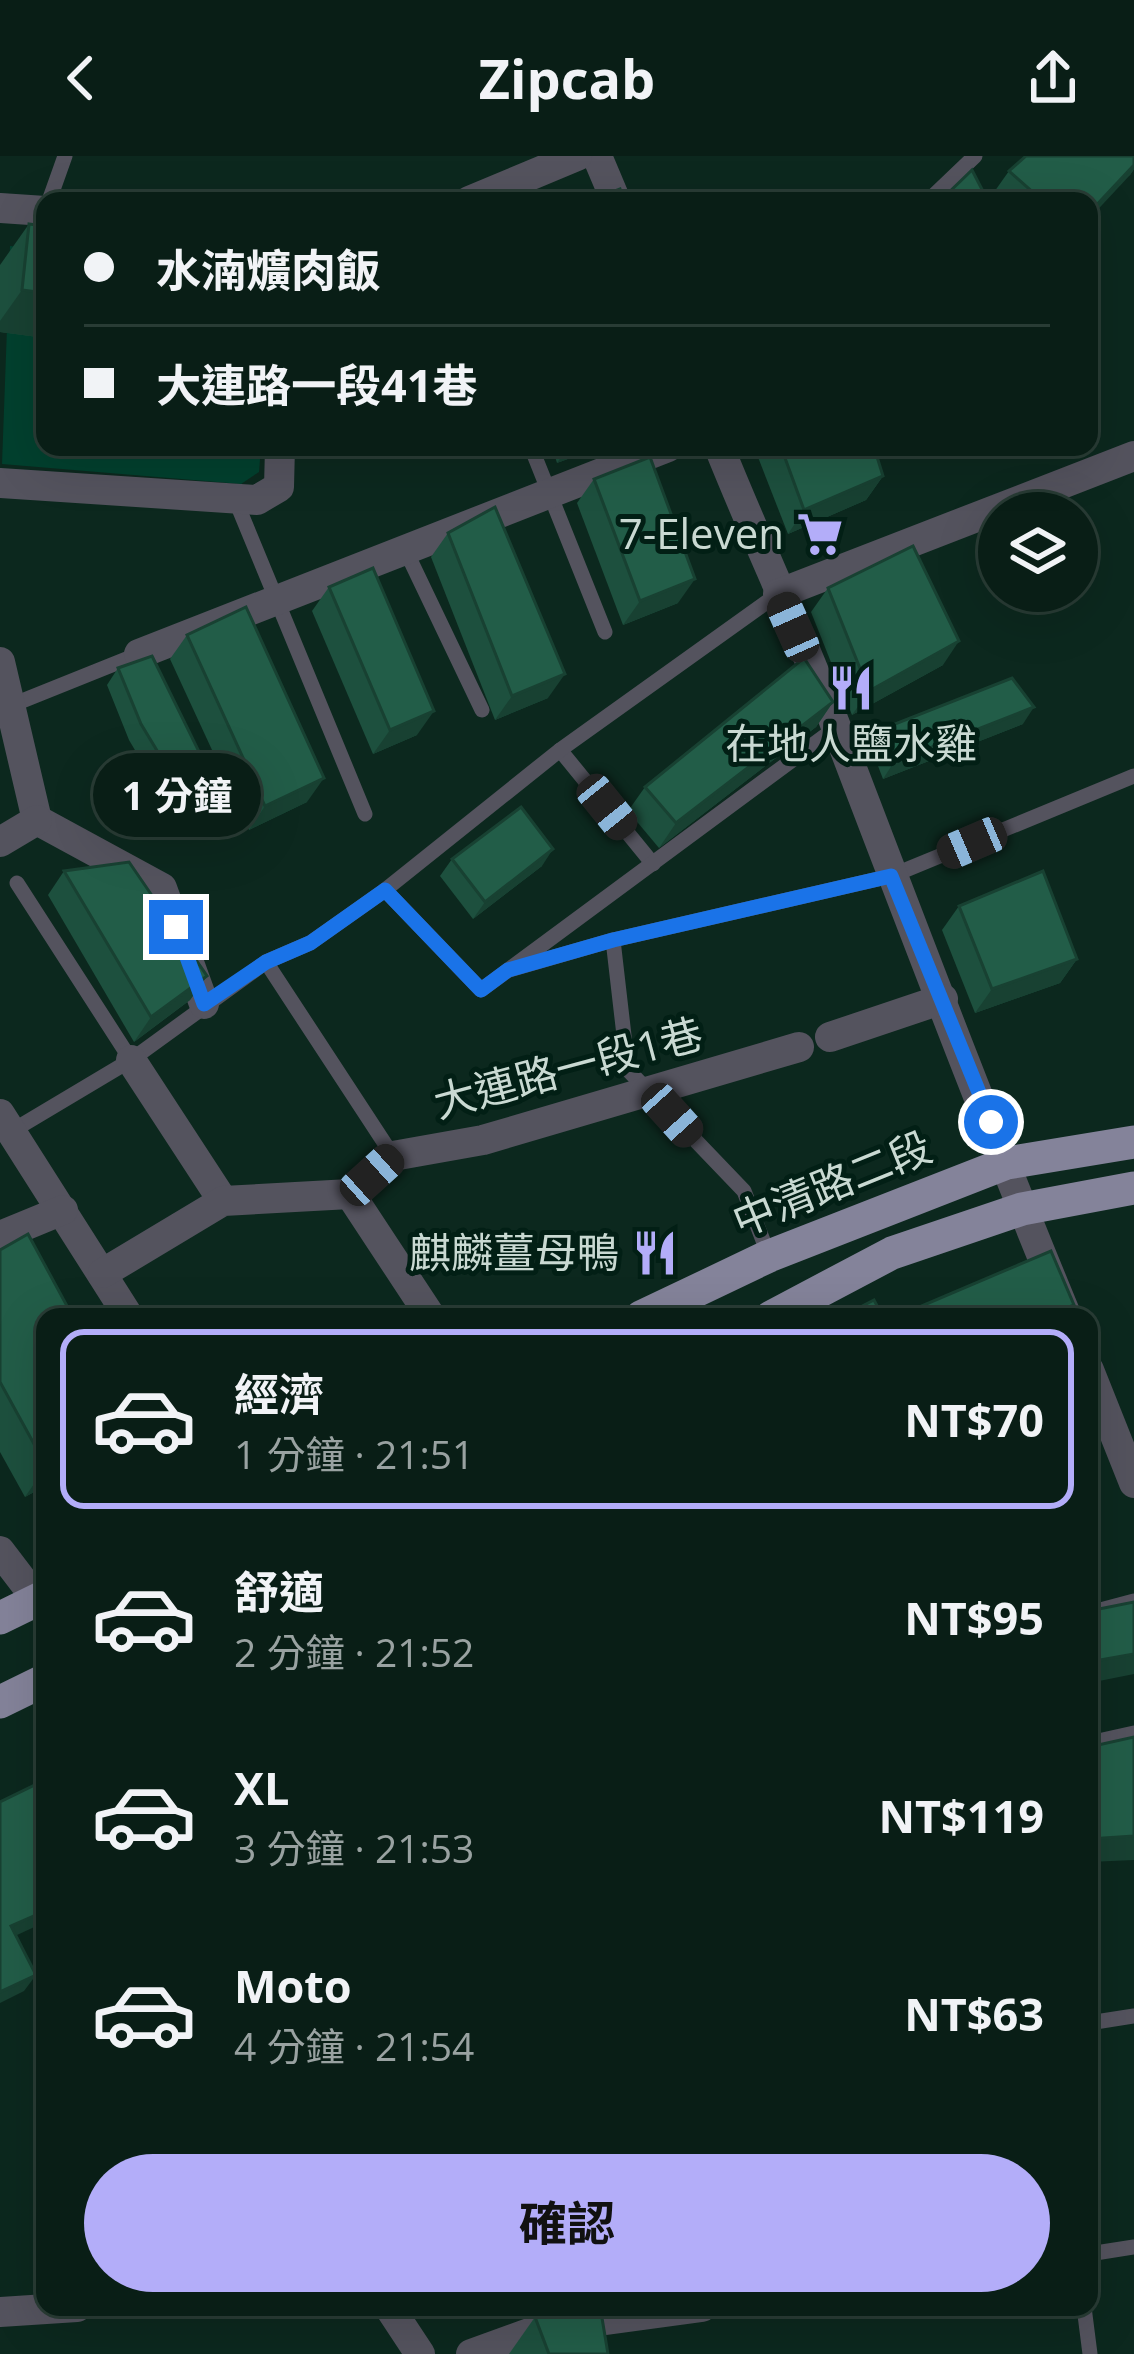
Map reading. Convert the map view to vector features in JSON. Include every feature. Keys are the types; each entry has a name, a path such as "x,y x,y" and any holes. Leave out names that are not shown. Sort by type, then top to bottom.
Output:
{"main road":[{"name":"中清路二段","path":"660,1308 769,1256 1006,1163 1134,1142"},
{"name":"中清路二段","path":"788,1308 892,1253 1022,1209 1134,1188"},
{"path":"0,1618 36,1604"},
{"path":"0,1702 36,1684"}],"street":[{"path":"491,192 577,156"},
{"path":"597,156 612,192"},
{"path":"0,208 36,210"},
{"path":"0,482 257,500 279,487 280,456"},
{"path":"142,659 275,598 645,456"},
{"path":"722,456 837,728 1063,1308"},
{"path":"778,594 1134,456"},
{"path":"0,662 37,820 162,888 204,1004"},
{"path":"0,842 37,820"},
{"path":"830,1036 944,1000"},
{"name":"大連路一段1巷","path":"350,1194 393,1156 483,1140 799,1047"},
{"path":"131,1060 223,1202"},
{"path":"6,1122 124,1308"},
{"path":"103,1273 223,1202 350,1194 425,1308"},
{"path":"0,1236 63,1210"},
{"path":"1098,1395 1132,1474"},
{"path":"0,1551 36,1595"},
{"path":"0,2312 36,2310"},
{"path":"394,2316 417,2353"},
{"path":"471,2354 540,2330 639,2316"}],"lane":[{"path":"52,192 65,156"},
{"path":"937,192 975,156"},
{"path":"534,456 605,632"},
{"path":"235,499 365,814"},
{"path":"404,548 482,710"},
{"path":"6,1122 131,1060 266,962 310,943 385,890 560,750 778,594"},
{"path":"13,705 142,659"},
{"path":"385,890 481,990 837,728"},
{"path":"188,744 230,824"},
{"path":"560,750 653,864"},
{"path":"508,970 613,940 891,876 1134,776"},
{"path":"17,883 131,1060"},
{"path":"613,940 628,1070 744,1191 769,1256"},
{"path":"266,962 393,1156"},
{"path":"1098,1611 1134,1601"},
{"path":"1098,1740 1134,1733"},
{"path":"1098,2022 1134,2016"},
{"path":"1098,2253 1134,2248"},
{"path":"1085,2316 1090,2354"}],"green space":[{"path":"10,246 36,248 36,456 260,456 259,472 241,484 2,464"}],"building":[{"path":"1026,156 1134,156 1134,165 1098,203 1098,192 1033,192 1009,171"},
{"path":"972,170 983,192 949,192"},
{"path":"29,224 36,225 36,292 22,290"},
{"path":"784,456 877,456 883,476 804,510"},
{"path":"650,457 695,579 640,601 594,479"},
{"path":"495,507 565,674 512,696 448,533"},
{"path":"913,546 959,641 869,691 828,588"},
{"path":"373,568 434,711 390,730 329,587"},
{"path":"246,607 324,778 265,806 187,635"},
{"path":"152,656 207,768 176,782 141,724 118,668"},
{"path":"804,658 833,702 676,823 645,787"},
{"path":"1012,678 1034,707 894,762 882,729"},
{"path":"521,807 553,849 485,902 452,859"},
{"path":"129,862 207,976 151,1017 64,871"},
{"path":"1043,871 1077,959 992,989 959,906"},
{"path":"28,1234 68,1308 36,1308 36,1448 0,1382 0,1250"},
{"path":"1051,1251 1074,1305 1067,1308 917,1308"},
{"path":"1134,1602 1134,1654 1098,1660 1098,1609"},
{"path":"1134,1737 1134,1836 1098,1838 1098,1745"},
{"path":"36,1784 36,1915 11,1926 36,1975 0,1992 0,1802"},
{"path":"602,2316 608,2354 549,2354 535,2317"}],"place":[{"name":"7-Eleven","path":"820,534"},
{"name":"在地人鹽水雞","path":"851,688"},
{"name":"麒麟薑母鴨","path":"655,1253"}],"route":[{"path":"176,927 204,1004 266,962 310,943 385,890 481,990 508,970 613,940 891,876 991,1122"}]}
